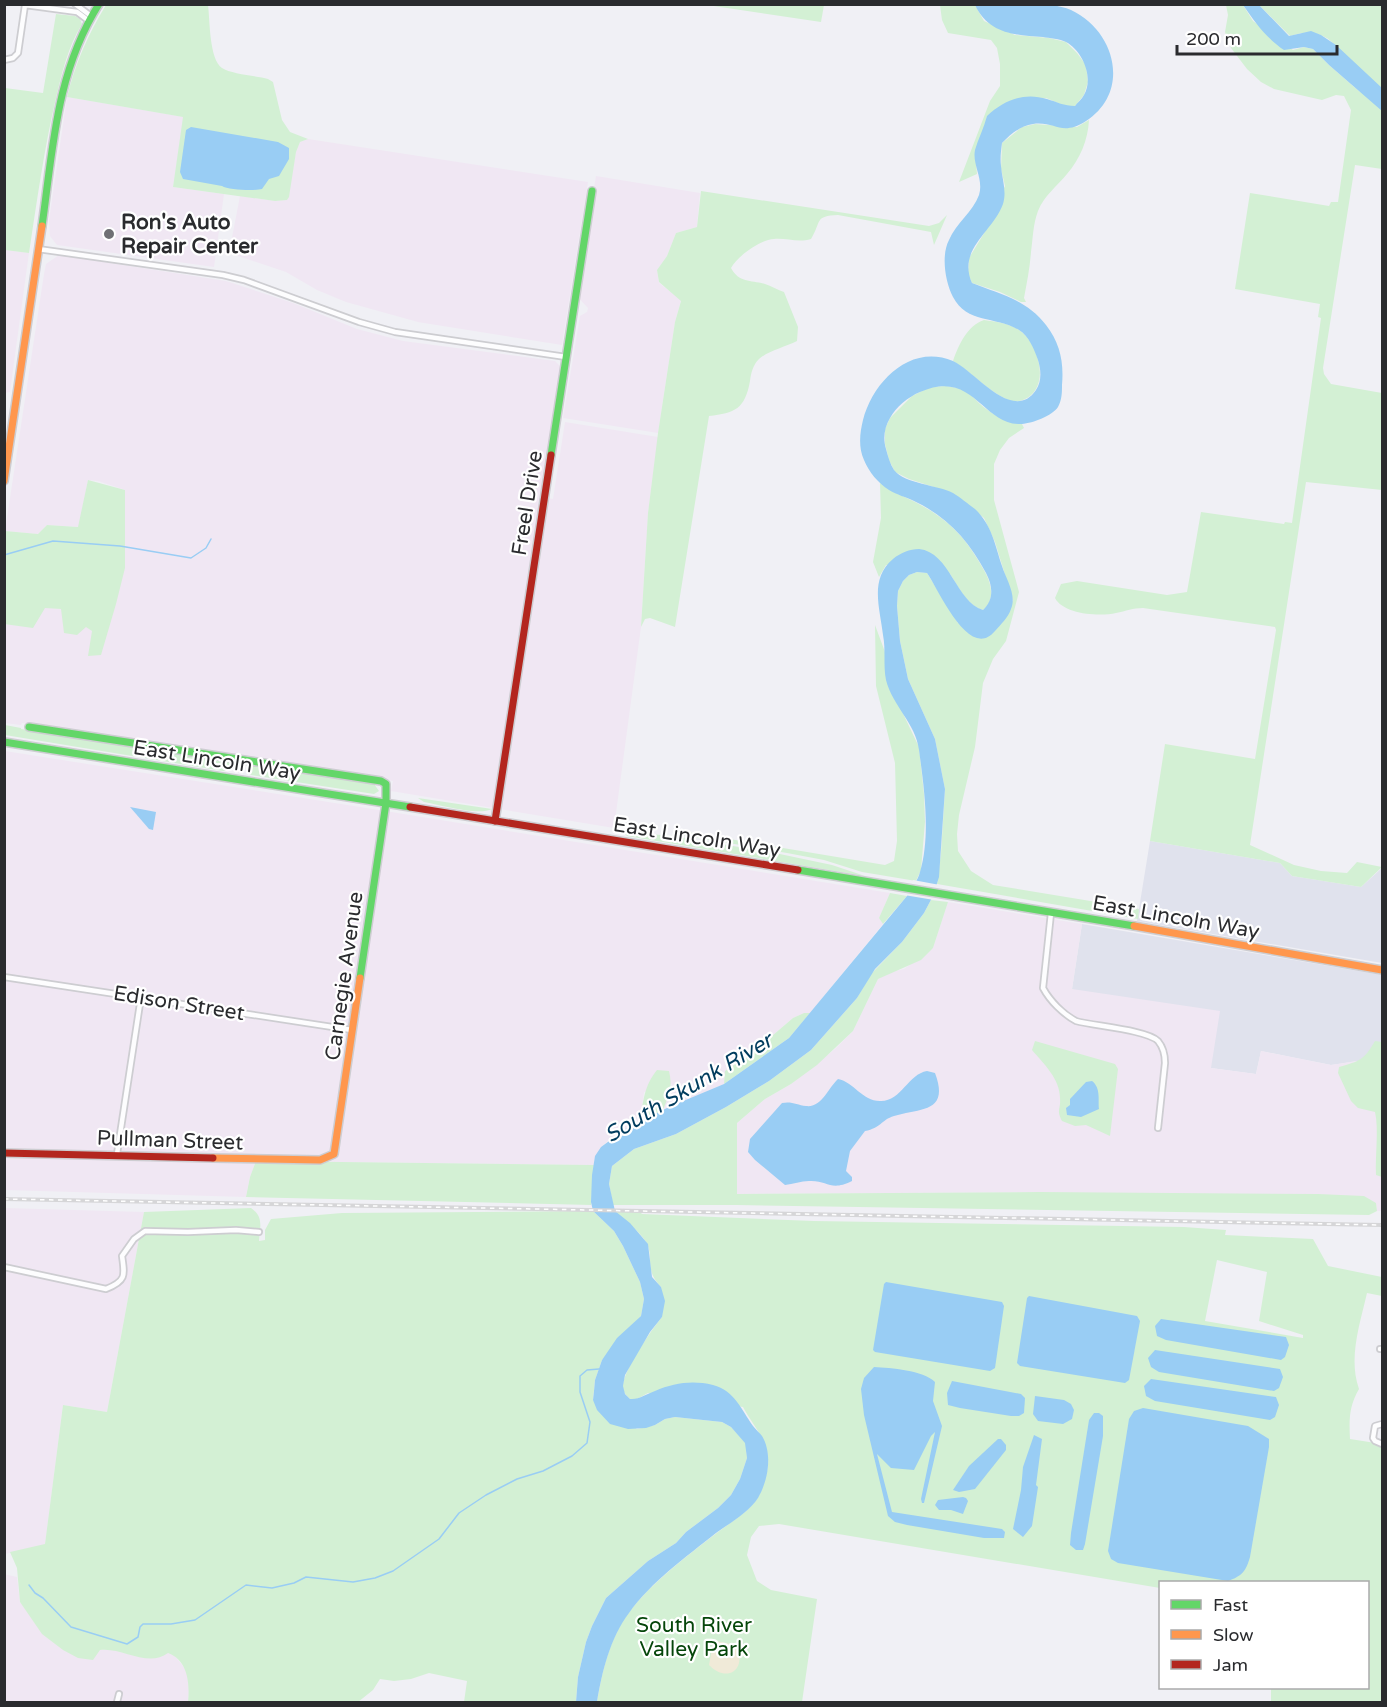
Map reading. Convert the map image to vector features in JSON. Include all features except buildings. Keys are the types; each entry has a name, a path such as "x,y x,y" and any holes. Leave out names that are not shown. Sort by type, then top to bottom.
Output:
{"main road":[{"path":"4,481 54,134 67,70 90,18 99,4"},
{"name":"Freel Drive","path":"495,821 592,191"},
{"path":"29,727 381,782 386,784 386,804"},
{"name":"East Lincoln Way","path":"4,742 891,886 1383,970"},
{"name":"Carnegie Avenue","path":"334,1154 386,804"},
{"name":"Pullman Street","path":"4,1153 320,1160 334,1154"}],"street":[{"path":"4,60 13,58 18,53 26,4 76,12 90,18"},
{"path":"75,4 90,18"},
{"path":"38,249 223,275 258,285 359,322 395,332 566,357"},
{"path":"1051,913 1042,988 1068,1017 1076,1021 1141,1034 1157,1041 1165,1055 1166,1063 1158,1128"},
{"name":"Edison Street","path":"4,976 352,1030"},
{"path":"117,1154 141,997"},
{"path":"4,1267 106,1289 123,1279 122,1256 134,1239 145,1231 260,1232"},
{"path":"1383,1424 1375,1426 1373,1438 1383,1444"},
{"path":"117,1702 119,1694"}],"shaded area":[{"path":"67,97 184,117 173,187 224,194 214,267 57,245 50,236 49,220"},
{"path":"308,139 588,182 562,345 418,322 346,302 317,290 286,272 229,253 240,196 275,201 287,200 296,152 300,142"},
{"path":"596,176 700,193 697,227 676,233 667,256 657,270 659,283 681,300 675,322 658,433 563,418 580,316 587,312 588,308 576,295"},
{"path":"5,250 29,253 10,392 5,393"},
{"path":"59,255 226,281 293,303 357,329 403,341 555,361 561,367 542,497 553,499 565,422 658,437 648,513 641,627 614,828 391,791 393,781 22,723 21,725 5,723 4,624 32,627 45,607 62,609 92,631 125,568 125,490 98,481 88,480 79,527 47,525 38,534 5,531 44,274 46,264"},
{"path":"5,751 890,893 879,918 883,924 810,1013 793,1018 752,1053 725,1071 724,1084 663,1110 672,1084 644,1092 640,1122 615,1135 601,1147 594,1160 594,1165 256,1161 246,1197 5,1190"},
{"path":"1150,841 1280,863 1292,876 1361,887 1382,868 1382,963 1137,921"},
{"path":"948,902 1082,924 1072,989 1220,1011 1211,1068 1256,1074 1261,1051 1331,1065 1364,1060 1382,1063 1382,1211 1377,1211 1376,1203 1039,1192 737,1194 737,1123 765,1099 791,1084 835,1049 853,1031 878,979 891,972 904,969 933,948"},
{"path":"1082,924 1382,975 1382,1063 1364,1060 1331,1065 1261,1051 1256,1074 1211,1068 1072,989"},
{"path":"5,1208 144,1212 107,1412 63,1405 45,1545 5,1554"},
{"path":"4,1574 17,1577 20,1603 100,1650 111,1649 128,1654 168,1653 174,1655 187,1671 188,1702 5,1702"}],"green space":[{"path":"106,5 208,5 212,48 218,63 226,70 273,82 282,120 290,132 308,139 300,142 296,152 287,200 275,201 173,187 183,117 67,97 83,50"},
{"path":"707,5 824,5 821,22"},
{"path":"940,5 975,5 984,21 1015,35 1066,42 1086,65 1088,82 1084,95 1075,106 1065,106 1046,98 987,116 985,128 975,152 977,174 959,182 990,101 1000,86 1000,64 997,48 991,40 948,33 942,20"},
{"path":"1226,5 1243,5 1253,21 1293,50 1304,47 1313,49 1360,92 1341,52 1326,37 1302,33 1290,36 1259,5 1382,5 1382,169 1355,165 1323,368 1331,384 1382,393 1382,490 1306,482 1250,845 1294,865 1321,871 1347,873 1357,862 1382,867 1361,887 1292,876 1280,863 1150,841 1165,744 1255,759 1275,627 1143,608 1109,614 1082,613 1066,608 1055,598 1061,584 1077,581 1167,595 1187,592 1201,512 1284,524 1285,522 1292,523 1321,318 1318,317 1320,304 1235,289 1250,193 1329,206 1331,202 1338,202 1351,110 1344,96 1336,95 1322,100 1274,89 1261,82 1247,69 1231,48 1225,32 1228,15"},
{"path":"56,14 75,16 82,24 69,51 56,98 44,156 29,253 5,250 5,88 43,93"},
{"path":"1089,120 1087,135 1079,156 1038,211 1024,298 1026,302 972,283 968,274 969,258 986,230 1005,186 1001,169 1002,143 1022,127 1035,124 1077,127"},
{"path":"701,191 929,226 939,223 947,215 934,245 931,232 838,215 822,218 811,239 768,240 750,249 734,263 731,268 742,279 765,284 784,292 798,327 797,341 759,359 753,369 742,404 732,411 709,416 675,627 650,618 645,619 641,627 648,513 675,322 681,301 659,282 657,270 667,256 676,233 697,227"},
{"path":"984,320 1002,323 1019,330 1026,336 1037,355 1040,376 1037,386 1032,394 1023,400 1008,400 999,395 953,361 968,331"},
{"path":"946,386 966,391 994,414 1022,424 1024,428 1009,438 994,464 994,500 1019,592 1006,641 993,659 983,683 975,747 959,815 958,851 971,871 993,885 1139,909 1138,919 937,884 945,789 935,739 908,679 900,641 898,591 909,575 917,572 927,573 958,623 1013,601 995,542 984,518 952,493 895,472 889,460 885,444 885,429 890,418 912,396 930,387"},
{"path":"88,480 125,490 125,568 101,655 88,656 92,631 86,627 77,635 64,633 61,609 45,608 33,628 4,624 5,531 38,534 47,525 78,527"},
{"path":"880,483 929,510 949,524 965,540 989,582 991,597 983,610 967,600 950,574 886,565 879,577 873,562 881,518"},
{"path":"875,625 885,652 887,680 919,747 925,822 921,870 916,881 862,872 824,860 675,834 675,830 885,865 894,861 897,841 895,763 876,686"},
{"path":"5,725 230,761 233,769 223,771 5,735"},
{"path":"252,765 374,784 379,791 374,794 251,775 246,769"},
{"path":"418,798 492,809 478,811 459,809 424,802"},
{"path":"623,832 674,836 775,853 832,865 865,876 627,836"},
{"path":"890,893 907,896 883,924 879,918"},
{"path":"931,900 948,902 933,948 921,960 878,979 853,1031 817,1065 765,1099 737,1123 737,1194 1039,1192 1318,1194 1364,1196 1376,1203 1377,1211 1369,1215 613,1205 609,1184 612,1166 634,1149 676,1134 726,1107 769,1081 811,1050 857,998 871,974 902,942"},
{"path":"810,1013 789,1038 724,1084 725,1071 752,1053 793,1018"},
{"path":"1035,1041 1115,1064 1118,1069 1110,1136 1086,1125 1075,1126 1062,1121 1059,1114 1060,1098 1057,1084 1032,1050"},
{"path":"1375,1041 1382,1042 1382,1177 1376,1175 1375,1112 1358,1108 1351,1101 1338,1073 1339,1067 1364,1056"},
{"path":"657,1070 669,1071 671,1082 669,1095 663,1110 640,1122 647,1088"},
{"path":"256,1161 594,1165 591,1205 246,1197"},
{"path":"251,1208 260,1219 259,1241 265,1240 265,1230 271,1219 342,1213 593,1211 614,1231 640,1282 644,1299 641,1316 602,1360 595,1380 593,1400 637,1429 675,1417 722,1422 731,1427 746,1443 747,1458 740,1479 731,1495 718,1508 686,1532 676,1543 648,1561 606,1598 586,1642 578,1677 576,1702 464,1702 467,1681 429,1673 411,1679 394,1681 380,1679 373,1690 358,1702 188,1702 189,1688 186,1673 175,1656 168,1653 160,1657 143,1658 117,1651 100,1650 93,1660 78,1658 42,1634 20,1602 17,1568 10,1552 45,1544 63,1405 107,1412 144,1212"},
{"name":"South River Valley Park","path":"615,1212 814,1221 1184,1227 1226,1230 1225,1235 1313,1239 1328,1266 1382,1277 1382,1296 1367,1293 1358,1329 1355,1365 1359,1389 1351,1407 1350,1439 1382,1444 1382,1702 1271,1702 1271,1689 1369,1689 1369,1581 1159,1581 1159,1588 779,1524 759,1526 751,1537 747,1555 757,1581 771,1590 817,1599 802,1702 597,1702 604,1667 612,1644 629,1612 671,1569 753,1504 762,1487 768,1465 764,1442 743,1407 648,1393 637,1399 630,1399 625,1393 623,1387 627,1371 662,1317 661,1287 652,1274 650,1253 646,1242","holes":["1217,1260 1267,1272 1259,1321 1303,1335 1303,1338 1205,1321"]}],"sand":[{"path":"716,1641 736,1645 739,1661 734,1671 722,1673 709,1665 713,1643"}],"water":[{"name":"South Skunk River","path":"1038,4 1071,10 1099,32 1112,63 1113,79 1109,94 1100,109 1086,121 1070,128 1041,124 1028,125 1016,131 1002,143 1003,204 978,241 969,260 972,283 1022,304 1039,316 1051,332 1062,361 1061,399 1058,407 1047,416 1022,424 1008,422 997,416 965,392 953,387 938,387 920,392 907,400 896,410 886,426 885,445 889,460 899,475 947,490 981,515 992,536 1010,587 1013,598 1011,609 995,631 985,638 975,637 965,631 956,620 927,573 917,572 909,575 898,591 900,641 908,679 935,739 945,789 939,877 924,913 902,942 875,969 857,998 811,1050 769,1081 726,1107 676,1134 634,1149 612,1166 609,1184 615,1211 630,1223 648,1244 652,1277 661,1287 665,1301 662,1317 650,1332 625,1375 623,1386 625,1394 630,1399 636,1399 683,1383 705,1383 721,1388 737,1401 762,1436 767,1451 768,1467 767,1476 758,1498 750,1508 670,1570 648,1590 629,1613 612,1644 604,1667 597,1702 576,1702 578,1677 586,1642 606,1598 648,1561 676,1543 686,1532 718,1508 731,1495 740,1479 747,1458 745,1443 731,1427 722,1422 675,1417 646,1428 628,1429 610,1424 597,1410 593,1400 595,1380 602,1360 617,1338 641,1316 644,1299 640,1282 623,1246 614,1231 593,1211 591,1202 595,1156 601,1147 627,1128 724,1084 789,1038 907,896 918,878 923,858 926,827 924,795 917,741 893,698 886,680 878,585 886,567 896,557 902,553 919,549 930,552 938,559 966,598 974,605 983,610 991,597 988,578 965,540 937,514 892,492 881,484 866,464 860,445 863,420 875,392 885,379 909,361 923,357 937,357 953,361 994,392 1016,401 1027,399 1039,383 1038,360 1031,343 1023,333 1010,326 974,316 959,306 948,284 945,253 952,234 973,207 979,195 980,183 975,150 987,116 1007,102 1030,96 1075,106 1087,88 1087,73 1082,58 1066,42 1003,31 987,22 975,5"},
{"path":"1243,5 1259,5 1289,36 1311,31 1336,45 1382,88 1382,111 1313,49 1304,47 1284,50 1261,29"},
{"path":"191,127 278,142 289,148 289,159 279,176 269,179 262,189 235,189 183,179 180,172 186,130"},
{"path":"130,807 156,812 153,830 149,829"},
{"path":"927,1071 935,1073 939,1086 939,1095 935,1102 922,1109 890,1118 865,1131 850,1151 846,1171 852,1177 852,1181 839,1186 815,1181 785,1185 748,1152 750,1139 782,1103 812,1106 821,1101 838,1079 868,1098 887,1100 899,1093 920,1073"},
{"path":"1092,1081 1098,1091 1099,1109 1081,1117 1067,1115 1066,1108 1070,1105 1070,1099 1086,1082"},
{"path":"886,1282 1002,1302 1004,1306 995,1368 990,1371 875,1352 873,1350"},
{"path":"1029,1296 1137,1316 1140,1321 1129,1380 1125,1383 1020,1366 1017,1363"},
{"path":"1161,1319 1286,1337 1289,1345 1285,1357 1281,1360 1166,1340 1157,1336 1155,1326"},
{"path":"1155,1350 1280,1369 1283,1377 1279,1388 1274,1391 1159,1372 1151,1367 1148,1358"},
{"path":"874,1367 915,1372 935,1382 933,1401 942,1426 924,1503 921,1499 935,1432 914,1470 891,1468 877,1454 892,1512 1002,1529 1005,1532 1004,1538 984,1538 907,1525 895,1522 888,1516 864,1415 861,1389 864,1378"},
{"path":"1151,1379 1276,1397 1279,1405 1275,1417 1270,1420 1155,1401 1146,1396 1144,1386"},
{"path":"952,1381 1021,1394 1025,1398 1024,1413 1011,1416 948,1405 947,1393"},
{"path":"1035,1396 1064,1400 1071,1404 1074,1410 1072,1419 1063,1424 1038,1421 1033,1414"},
{"path":"1143,1408 1248,1426 1269,1439 1250,1557 1245,1569 1237,1577 1228,1581 1118,1563 1111,1559 1108,1551 1129,1419 1134,1411"},
{"path":"1094,1413 1103,1416 1103,1436 1085,1544 1083,1550 1076,1550 1070,1545 1071,1533 1089,1420"},
{"path":"1034,1435 1042,1439 1036,1485 1038,1487 1032,1526 1023,1537 1013,1529 1023,1467"},
{"path":"998,1439 1006,1445 1006,1450 975,1489 959,1492 953,1490 969,1466"},
{"path":"963,1497 968,1501 963,1514 951,1510 939,1510 935,1505 938,1500"}],"pier":[{"path":"913,880 940,885 934,900 904,895"}],"waterway":[{"path":"4,555 53,541 120,546 191,558 206,548 211,539"},
{"path":"29,1585 71,1627 127,1644 138,1637 143,1624 171,1624 195,1620 246,1585 272,1588 294,1583 306,1577 353,1582 375,1578 393,1571 439,1539 459,1513 486,1495 517,1479 543,1471 572,1456 587,1443 590,1422 580,1392 580,1376 587,1370 599,1369"}],"railway":[{"path":"4,1199 1382,1225"}],"traffic: fast":[{"path":"42,226 58,111 74,56 99,4"},
{"path":"551,455 592,191"},
{"path":"29,727 381,781 386,784 386,803 360,978"},
{"path":"4,742 410,807"},
{"path":"798,870 1134,926"}],"traffic: slow":[{"path":"4,481 42,226"},
{"path":"1134,926 1382,970"},
{"path":"213,1158 320,1160 334,1154 360,978"}],"traffic: jam":[{"path":"495,821 551,455"},
{"path":"410,807 798,870"},
{"path":"4,1153 213,1158"}],"place":[{"name":"Ron's Auto Repair Center","path":"109,234"}]}
